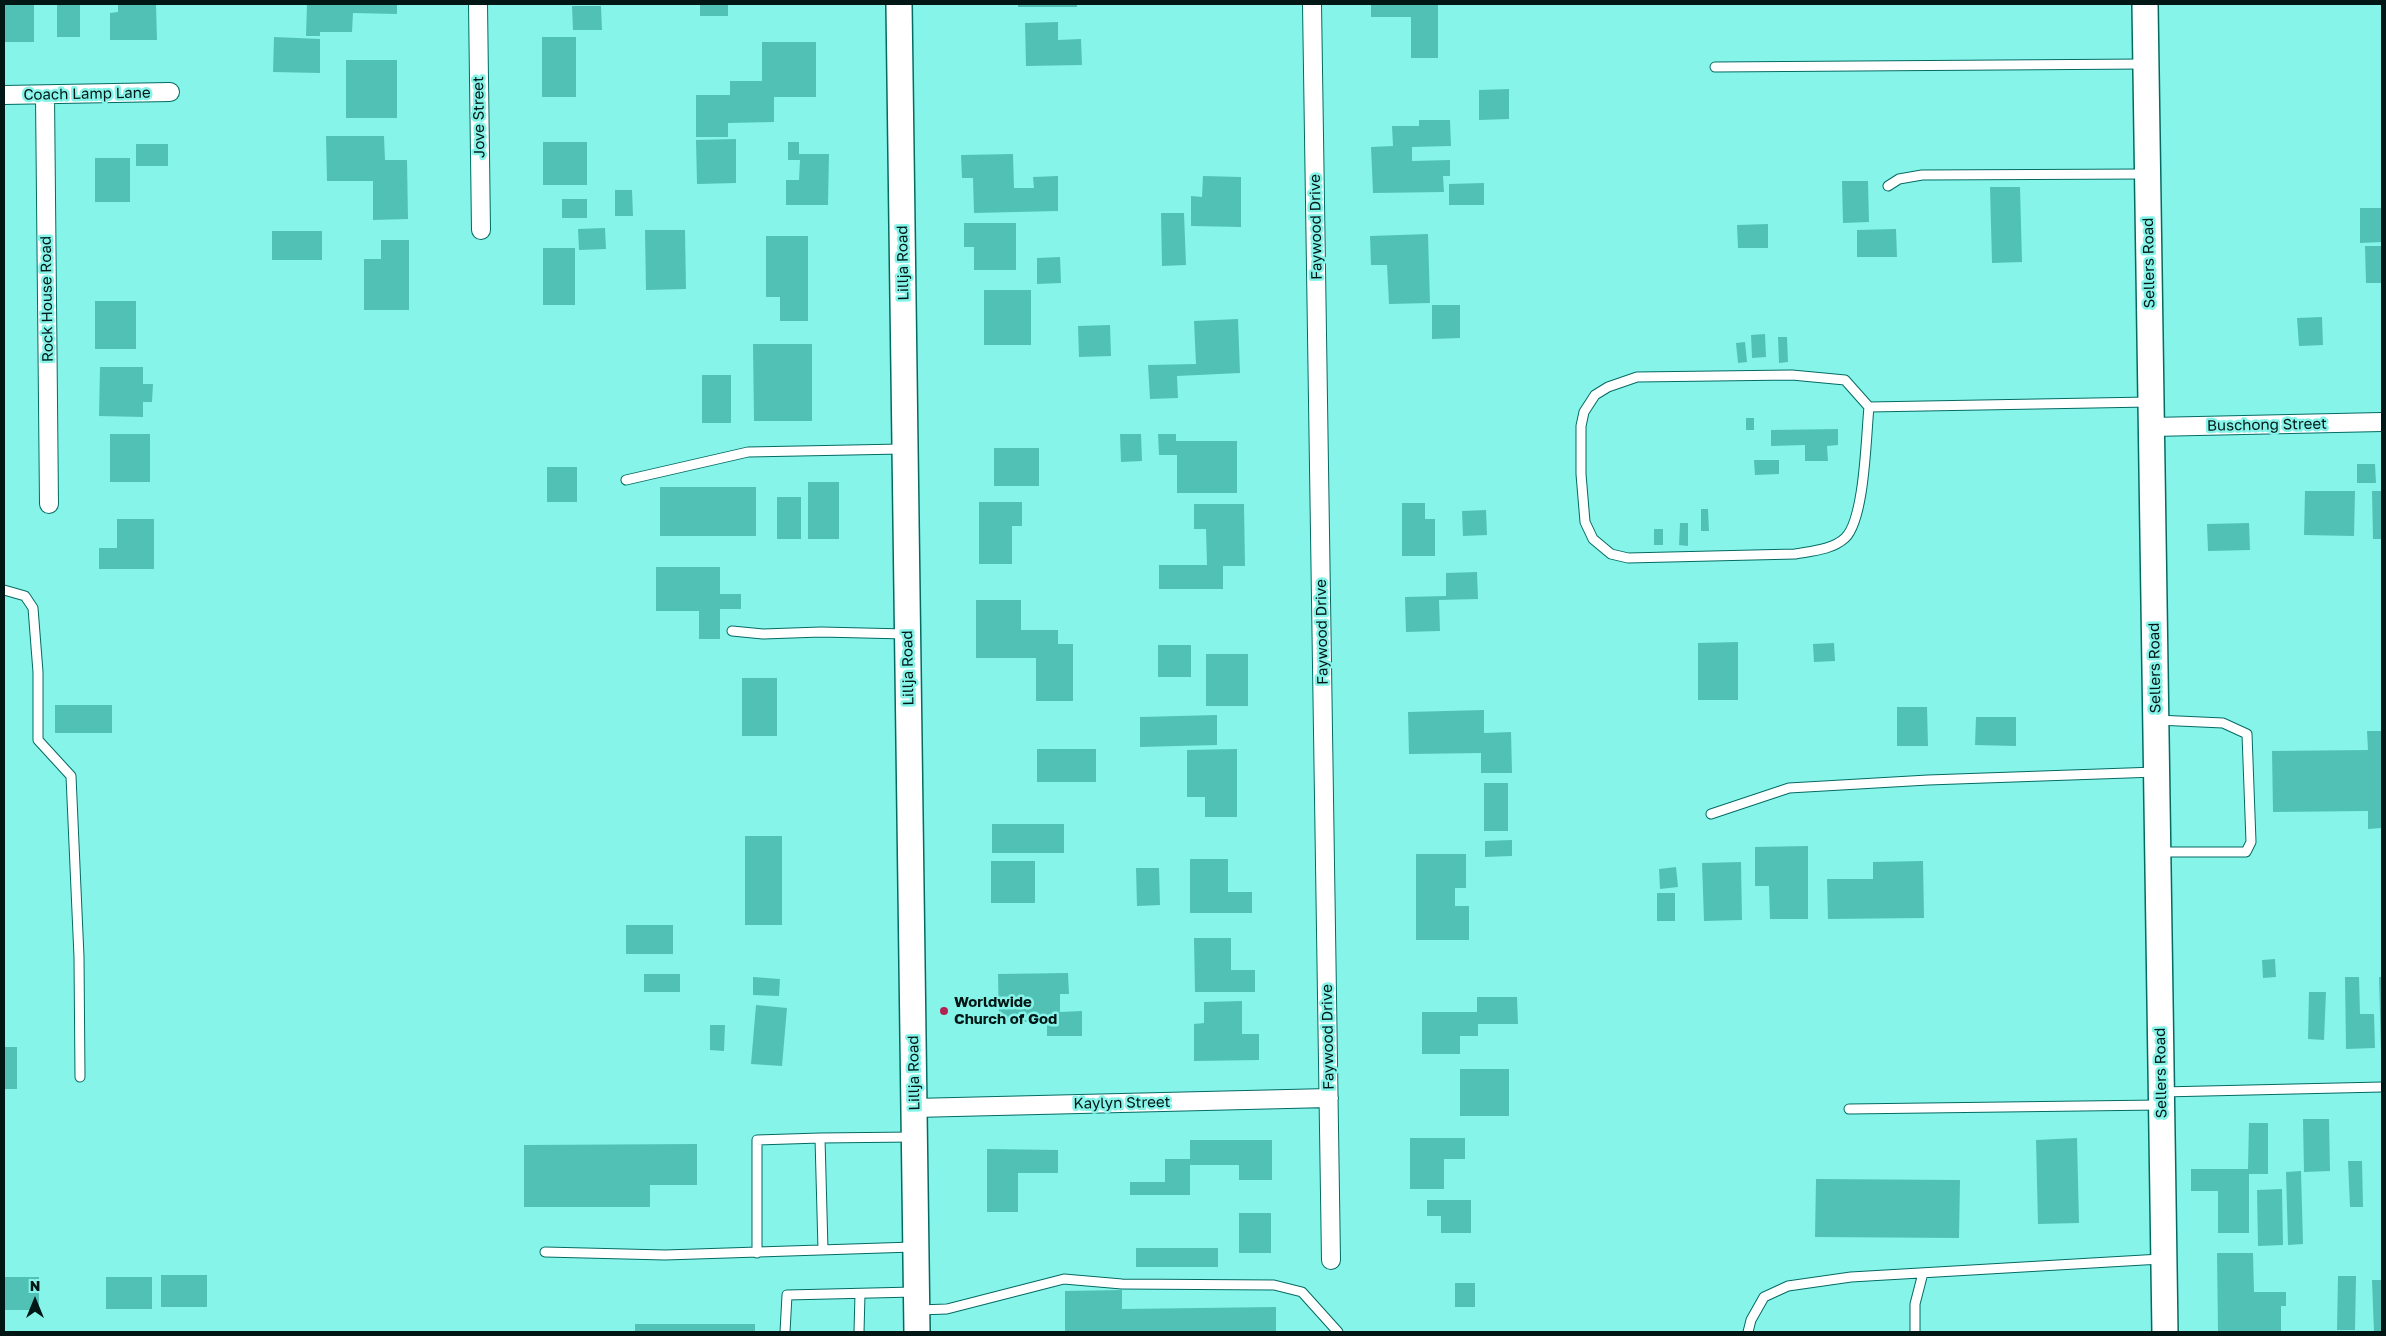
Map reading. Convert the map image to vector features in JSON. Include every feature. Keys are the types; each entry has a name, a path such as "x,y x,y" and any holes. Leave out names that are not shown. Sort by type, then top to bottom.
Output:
{"street":[{"name":"Jove Street","path":"478,4 481,230"},
{"name":"Lillja Road","path":"899,4 917,1312"},
{"name":"Faywood Drive","path":"1312,4 1331,1260"},
{"name":"Sellers Road","path":"2145,4 2165,1332"},
{"name":"Coach Lamp Lane","path":"4,95 170,92"},
{"name":"Rock House Road","path":"44,95 49,504"},
{"name":"Buschong Street","path":"2152,427 2382,422"},
{"name":"Kaylyn Street","path":"914,1108 1329,1098"}],"lane":[{"path":"1715,66 2146,63"},
{"path":"1888,186 1899,179 1922,175 2148,174"},
{"path":"1869,407 1860,502 1853,525 1846,537 1833,546 1795,554 1628,558 1611,554 1593,539 1585,522 1581,474 1581,426 1584,412 1595,395 1608,387 1637,378 1792,375 1845,380 1869,407 2152,402"},
{"path":"626,480 748,452 906,449"},
{"path":"4,590 25,596 33,608 38,672 38,740 71,776 79,957 80,1076"},
{"path":"732,630 764,634 821,632 908,634"},
{"path":"2156,720 2223,723 2247,734 2251,842 2246,852 2158,852"},
{"path":"1711,814 1788,788 1928,780 2156,772"},
{"path":"1850,1109 2382,1088"},
{"path":"820,1138 823,1250"},
{"path":"756,1253 757,1140 915,1138"},
{"path":"545,1252 665,1255 916,1246"},
{"path":"1748,1332 1764,1297 1788,1286 1851,1277 2164,1259"},
{"path":"1915,1332 1915,1304 1923,1273"},
{"path":"786,1332 787,1295 860,1294 917,1312 948,1309 1064,1279 1122,1284 1274,1285 1302,1292 1338,1332"},
{"path":"859,1332 860,1294"}],"building":[{"path":"4,4 34,4 34,42 4,42"},
{"path":"57,4 80,4 80,37 57,37"},
{"path":"118,4 156,4 157,40 110,40 110,13 118,12"},
{"path":"307,4 397,4 397,14 353,13 352,32 320,32 320,36 306,36"},
{"path":"700,4 728,4 728,16 700,16"},
{"path":"1018,4 1077,4 1077,7 1018,7"},
{"path":"1371,4 1438,4 1438,58 1411,58 1411,17 1371,17"},
{"path":"572,6 601,6 602,30 573,30"},
{"path":"1058,22 1058,40 1081,39 1082,65 1026,66 1025,23"},
{"path":"274,37 320,39 320,73 273,72"},
{"path":"542,37 576,37 576,97 542,97"},
{"path":"762,42 816,42 816,97 774,97 774,122 728,123 728,137 696,137 696,95 730,95 730,81 762,81"},
{"path":"346,60 397,60 397,118 346,118"},
{"path":"1509,89 1509,119 1479,120 1479,90"},
{"path":"1419,120 1450,120 1451,146 1412,147 1412,161 1450,160 1450,176 1443,176 1444,192 1373,193 1371,147 1393,146 1392,126 1419,126"},
{"path":"326,136 384,136 385,160 407,160 408,219 373,220 373,181 327,181"},
{"path":"736,139 736,183 697,184 696,140"},
{"path":"543,142 587,142 587,185 543,185"},
{"path":"788,142 799,142 799,154 829,154 828,205 786,205 786,180 799,180 800,160 788,160"},
{"path":"136,144 168,144 168,166 136,166"},
{"path":"1013,154 1014,188 1034,188 1033,177 1058,176 1058,211 974,213 973,178 962,178 961,155"},
{"path":"95,158 130,158 130,202 95,202"},
{"path":"1203,176 1241,177 1241,227 1191,226 1191,196 1202,197"},
{"path":"1842,181 1868,181 1869,222 1843,223"},
{"path":"1484,183 1484,205 1449,205 1449,184"},
{"path":"1990,187 2020,187 2022,262 1992,263"},
{"path":"615,190 632,190 633,216 615,216"},
{"path":"562,199 587,199 587,218 562,218"},
{"path":"2360,208 2382,208 2382,242 2360,243"},
{"path":"1161,213 1184,213 1186,265 1162,266"},
{"path":"964,223 1016,223 1016,270 974,270 974,247 964,247"},
{"path":"1768,224 1768,248 1738,248 1737,225"},
{"path":"605,228 606,249 579,250 578,229"},
{"path":"1896,229 1897,257 1857,257 1857,230"},
{"path":"645,230 685,230 686,289 646,290"},
{"path":"272,231 322,231 322,260 272,260"},
{"path":"1428,234 1430,303 1389,304 1387,265 1371,265 1370,236"},
{"path":"766,236 808,236 808,321 780,321 780,297 766,297"},
{"path":"381,240 409,240 409,310 364,310 364,259 381,259"},
{"path":"2365,246 2382,246 2382,283 2366,283"},
{"path":"543,248 575,248 575,305 543,305"},
{"path":"1060,257 1061,283 1037,284 1037,258"},
{"path":"984,290 1031,290 1031,345 984,345"},
{"path":"95,301 136,301 136,349 95,349"},
{"path":"1432,305 1460,305 1460,338 1432,339"},
{"path":"2322,317 2323,345 2299,346 2297,318"},
{"path":"1238,319 1240,373 1177,376 1178,398 1150,399 1148,365 1196,364 1194,321"},
{"path":"1110,325 1111,356 1079,357 1078,326"},
{"path":"1765,334 1766,357 1752,358 1751,335"},
{"path":"1778,337 1787,337 1788,362 1779,363"},
{"path":"1745,342 1747,362 1738,363 1736,343"},
{"path":"753,344 812,344 812,421 754,421"},
{"path":"100,367 143,367 143,384 153,384 152,402 143,402 143,417 99,416"},
{"path":"702,375 731,375 731,423 702,423"},
{"path":"1746,418 1754,418 1754,430 1746,430"},
{"path":"1838,429 1838,445 1827,446 1828,461 1805,461 1805,445 1771,446 1771,430"},
{"path":"110,434 150,434 150,482 110,482"},
{"path":"1120,434 1141,434 1142,461 1121,462"},
{"path":"1158,434 1176,434 1176,441 1237,441 1237,493 1177,493 1177,455 1159,455"},
{"path":"994,448 1039,448 1039,486 994,486"},
{"path":"1754,460 1779,460 1779,474 1755,475"},
{"path":"2357,464 2375,464 2376,483 2357,483"},
{"path":"547,467 577,467 577,502 547,502"},
{"path":"808,482 839,482 839,539 808,539"},
{"path":"660,487 756,487 756,536 660,536"},
{"path":"2305,491 2355,491 2354,536 2304,535"},
{"path":"2372,491 2382,491 2382,539 2373,539"},
{"path":"777,497 801,497 801,539 777,539"},
{"path":"979,502 1022,502 1022,526 1012,526 1012,564 979,564"},
{"path":"1402,503 1425,503 1425,519 1435,519 1435,556 1402,556"},
{"path":"1194,504 1244,504 1245,566 1223,566 1223,589 1159,589 1159,565 1207,565 1206,529 1194,529"},
{"path":"1701,509 1708,509 1709,531 1701,531"},
{"path":"1486,510 1487,535 1463,536 1462,511"},
{"path":"117,519 154,519 154,569 99,569 99,548 117,548"},
{"path":"1680,523 1688,523 1688,546 1679,545"},
{"path":"2249,523 2250,550 2208,551 2207,524"},
{"path":"1654,529 1663,529 1663,545 1654,545"},
{"path":"656,567 720,567 720,594 741,594 741,609 720,609 720,639 699,639 699,611 656,611"},
{"path":"1477,572 1478,599 1439,600 1440,631 1406,632 1405,597 1446,596 1446,573"},
{"path":"976,600 1021,600 1021,630 1058,630 1058,644 1073,644 1073,701 1036,701 1036,658 976,658"},
{"path":"1738,642 1738,700 1698,700 1698,643"},
{"path":"1834,643 1835,661 1814,662 1813,644"},
{"path":"1158,645 1191,645 1191,677 1158,677"},
{"path":"1206,654 1248,654 1248,706 1206,706"},
{"path":"742,678 777,678 777,736 742,736"},
{"path":"55,705 112,705 112,733 55,733"},
{"path":"1897,707 1927,707 1928,746 1897,746"},
{"path":"1484,710 1484,733 1511,732 1512,773 1481,773 1481,753 1409,754 1408,712"},
{"path":"1217,715 1217,745 1140,747 1140,717"},
{"path":"1976,717 2016,717 2016,746 1975,745"},
{"path":"2367,731 2382,731 2382,828 2368,829 2368,811 2273,812 2272,751 2368,750"},
{"path":"1037,749 1096,749 1096,782 1037,782"},
{"path":"1237,749 1237,817 1205,817 1205,797 1187,797 1187,750"},
{"path":"1484,783 1508,783 1508,831 1484,831"},
{"path":"992,824 1064,824 1064,853 992,853"},
{"path":"745,836 782,836 782,925 745,925"},
{"path":"1512,840 1512,856 1485,857 1485,841"},
{"path":"1808,846 1808,919 1770,919 1769,886 1755,886 1755,847"},
{"path":"1416,854 1466,854 1466,888 1455,888 1455,906 1469,906 1469,940 1416,940"},
{"path":"1190,859 1228,859 1228,892 1252,892 1252,913 1190,913"},
{"path":"991,861 1035,861 1035,903 991,903"},
{"path":"1923,861 1924,918 1828,919 1827,879 1873,879 1873,862"},
{"path":"1741,862 1742,920 1704,921 1702,863"},
{"path":"1676,867 1678,887 1660,889 1659,869"},
{"path":"1136,868 1159,868 1160,905 1137,906"},
{"path":"1657,893 1675,893 1675,921 1657,921"},
{"path":"626,925 673,925 673,954 626,954"},
{"path":"1194,938 1231,938 1231,970 1255,970 1255,992 1195,992"},
{"path":"2275,959 2276,977 2263,978 2262,960"},
{"path":"1068,973 1069,994 1060,994 1060,1012 1082,1011 1082,1036 1047,1036 1047,1022 999,1022 998,974"},
{"path":"644,974 680,974 680,992 644,992"},
{"path":"753,977 780,979 779,996 753,995"},
{"path":"2345,977 2359,977 2360,1014 2374,1014 2375,1048 2346,1049"},
{"path":"2379,977 2382,977 2382,1052 2381,1052"},
{"path":"2309,992 2326,992 2324,1040 2308,1039"},
{"path":"1477,997 1517,997 1518,1024 1478,1024 1478,1036 1460,1036 1460,1054 1422,1054 1422,1012 1477,1012"},
{"path":"1242,1001 1242,1034 1259,1034 1259,1060 1194,1061 1194,1024 1204,1023 1204,1002"},
{"path":"756,1005 787,1008 782,1066 751,1064"},
{"path":"710,1025 725,1025 724,1051 710,1050"},
{"path":"4,1047 17,1047 17,1089 4,1089"},
{"path":"1460,1069 1509,1069 1509,1116 1460,1116"},
{"path":"2303,1119 2329,1119 2330,1171 2304,1172"},
{"path":"2249,1123 2268,1123 2268,1174 2249,1174 2249,1233 2218,1233 2218,1191 2191,1191 2191,1169 2248,1169"},
{"path":"1410,1138 1465,1138 1465,1159 1444,1159 1444,1189 1410,1189"},
{"path":"2077,1138 2079,1223 2038,1224 2036,1140"},
{"path":"1190,1140 1272,1140 1272,1180 1239,1180 1239,1165 1190,1165 1190,1195 1130,1195 1130,1182 1165,1182 1165,1159 1190,1159"},
{"path":"697,1144 697,1185 650,1185 650,1207 524,1207 524,1145"},
{"path":"987,1149 1058,1150 1058,1173 1018,1173 1018,1212 987,1212"},
{"path":"2348,1161 2362,1161 2363,1207 2350,1207"},
{"path":"2301,1171 2303,1244 2288,1245 2286,1172"},
{"path":"1816,1179 1960,1180 1959,1238 1815,1237"},
{"path":"2282,1189 2283,1245 2258,1246 2257,1190"},
{"path":"1427,1200 1471,1200 1471,1233 1441,1233 1441,1216 1427,1216"},
{"path":"1239,1213 1271,1213 1271,1253 1239,1253"},
{"path":"1136,1248 1218,1248 1218,1267 1136,1267"},
{"path":"2217,1253 2253,1253 2254,1292 2286,1292 2286,1306 2281,1306 2281,1332 2218,1332"},
{"path":"161,1275 207,1275 207,1307 161,1307"},
{"path":"2338,1276 2356,1276 2355,1330 2337,1330"},
{"path":"4,1277 39,1277 39,1310 4,1310"},
{"path":"106,1277 152,1277 152,1309 106,1309"},
{"path":"2372,1280 2382,1280 2382,1332 2374,1332"},
{"path":"1455,1283 1475,1283 1475,1307 1455,1307"},
{"path":"1122,1290 1122,1309 1276,1307 1276,1332 1065,1332 1065,1291"},
{"path":"635,1324 755,1324 755,1332 635,1332"}],"place":[{"name":"Worldwide Church of God","path":"944,1011"}]}
